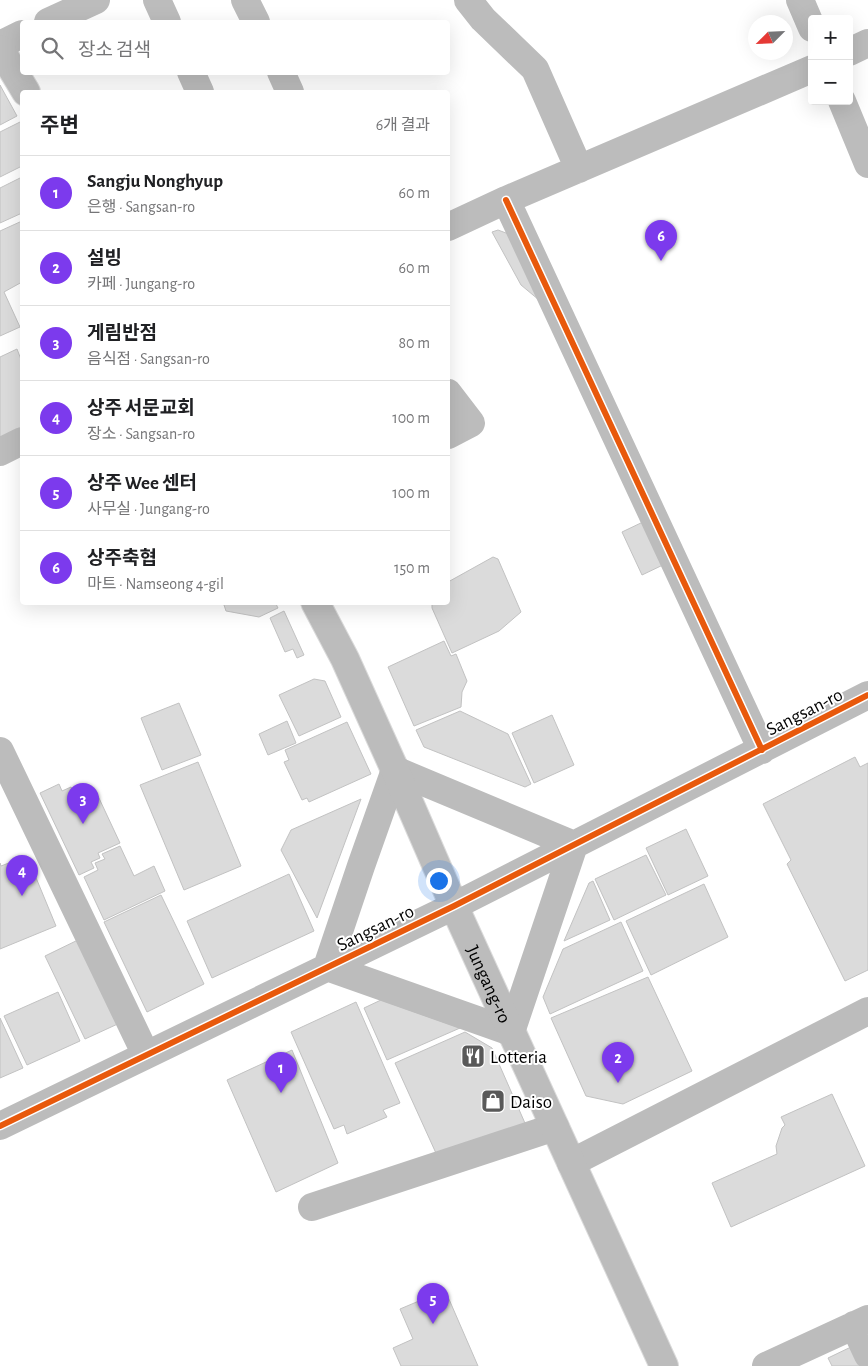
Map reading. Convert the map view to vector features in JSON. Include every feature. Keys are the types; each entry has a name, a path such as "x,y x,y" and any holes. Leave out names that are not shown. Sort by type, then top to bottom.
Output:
{"street":[{"path":"52,20 96,0"},
{"path":"157,0 167,20"},
{"path":"245,0 255,20"},
{"path":"468,0 483,19 535,69 579,169"},
{"path":"800,0 808,19"},
{"path":"0,45 20,35"},
{"path":"853,50 868,43"},
{"path":"0,49 25,90"},
{"path":"450,226 506,200 808,71"},
{"path":"192,75 199,90"},
{"path":"282,75 289,90"},
{"path":"844,105 868,164"},
{"path":"506,200 762,750"},
{"path":"450,396 471,423 450,434"},
{"path":"0,452 20,442"},
{"name":"Jungang-ro","path":"317,605 345,659 510,1032 664,1366"},
{"name":"Sangsan-ro","path":"0,1126 454,906 868,696"},
{"path":"0,751 146,1055"},
{"path":"395,770 574,846 510,1032 327,968 395,770"},
{"path":"571,1163 868,1011"},
{"path":"312,1207 555,1127"},
{"path":"766,1366 861,1322 868,1355"}],"building":[{"path":"0,85 17,116 0,125"},
{"path":"20,122 20,167 0,177 0,132"},
{"path":"20,178 20,214 0,223 0,188"},
{"path":"20,222 20,283 4,292 20,327 0,336 0,231"},
{"path":"498,230 514,236 551,310 521,285 492,232"},
{"path":"17,349 20,357 20,430 0,439 0,357"},
{"path":"645,521 665,564 642,575 622,532"},
{"path":"493,557 498,559 521,612 499,631 452,653 432,608 432,605 450,605 450,581"},
{"path":"224,605 276,605 278,608 259,617 226,611"},
{"path":"284,611 304,655 297,658 293,649 285,652 270,618"},
{"path":"444,641 451,656 456,654 467,681 462,692 461,707 414,726 388,667"},
{"path":"314,679 325,681 341,717 299,736 279,695"},
{"path":"179,703 201,755 162,770 141,718"},
{"path":"460,711 508,734 531,784 525,787 424,747 416,730"},
{"path":"552,715 574,765 534,783 512,733"},
{"path":"287,721 296,743 268,755 259,734"},
{"path":"347,722 371,774 309,802 307,798 302,800 284,762 289,760 285,750"},
{"path":"855,757 860,767 868,763 868,970 845,981 787,864 791,860 763,804"},
{"path":"198,762 241,866 184,890 140,785"},
{"path":"59,784 62,791 71,787 79,805 98,796 120,843 98,853 100,858 91,862 94,868 79,875 40,793"},
{"path":"361,799 317,918 281,850 291,830"},
{"path":"686,829 708,876 668,895 646,848"},
{"path":"120,846 134,876 154,866 165,891 104,920 84,877 98,870 95,863 105,859 102,854"},
{"path":"646,855 666,895 614,920 595,879"},
{"path":"27,856 56,926 0,949 0,863 1,866"},
{"path":"289,874 314,931 212,978 187,921"},
{"path":"593,881 610,920 564,941 589,883"},
{"path":"704,884 728,937 651,975 626,921"},
{"path":"161,895 204,984 147,1012 104,922"},
{"path":"621,922 643,971 550,1014 543,997 563,949"},
{"path":"82,938 122,1022 85,1039 45,956"},
{"path":"648,977 692,1071 623,1104 586,1096 551,1018"},
{"path":"58,992 80,1041 27,1065 4,1016"},
{"path":"381,1000 460,1028 387,1060 364,1008"},
{"path":"356,1002 400,1103 383,1110 387,1117 347,1134 344,1125 334,1129 291,1032"},
{"path":"0,1018 23,1068 0,1078"},
{"path":"465,1032 492,1048 528,1130 440,1162 395,1063"},
{"path":"292,1050 338,1163 276,1192 227,1080"},
{"path":"832,1094 865,1166 731,1227 712,1183 777,1154 776,1146 782,1128 785,1125 781,1117"},
{"path":"445,1290 478,1366 401,1366 393,1348 413,1339 400,1309"},
{"path":"853,1346 862,1366 832,1366 828,1358"}],"cycle path":[{"path":"506,200 762,750"},
{"path":"0,1126 454,906 868,695"}],"place":[{"name":"상주축협","path":"661,261"},
{"name":"게림반점","path":"83,824"},
{"name":"상주 서문교회","path":"22,896"},
{"name":"Lotteria","path":"473,1056"},
{"name":"설빙","path":"618,1083"},
{"name":"Sangju Nonghyup","path":"281,1093"},
{"name":"Daiso","path":"493,1101"},
{"name":"상주 Wee 센터","path":"433,1324"}]}
